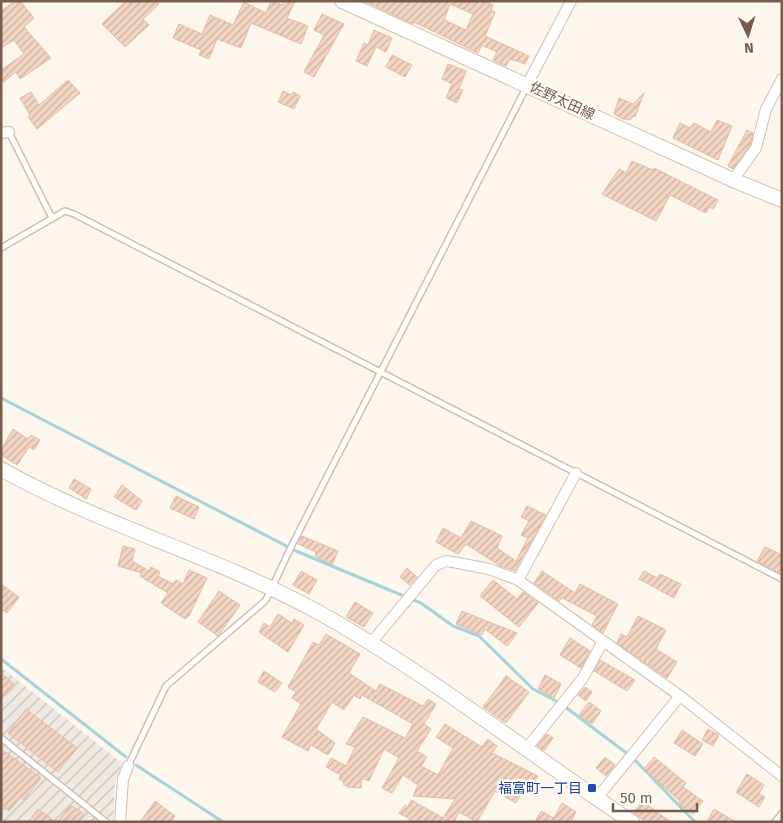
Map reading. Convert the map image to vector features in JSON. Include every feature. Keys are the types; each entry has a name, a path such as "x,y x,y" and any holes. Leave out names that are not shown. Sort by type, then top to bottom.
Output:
{"street":[{"name":"佐野太田線","path":"342,1 733,180 782,200"},
{"path":"528,85 571,1"},
{"path":"733,180 756,148 766,109 782,78"},
{"path":"1,469 38,490 88,513 271,588 318,613 449,694 632,822"},
{"path":"518,580 576,473"},
{"path":"370,644 436,565 446,561 489,569 518,580 680,696 782,776"},
{"path":"526,749 583,678 603,641"},
{"path":"596,798 680,696"},
{"path":"120,822 123,780 128,766"}],"lane":[{"path":"128,766 166,686 265,601 528,85"},
{"path":"5,132 52,218"},
{"path":"1,248 65,211 74,214 782,579"},
{"path":"1,738 106,822"},
{"path":"775,822 782,813"}],"shaded area":[{"path":"1,667 122,763 115,783 113,822 1,822"}],"building":[{"path":"15,1 20,1 34,18 24,27 51,58 20,79 16,72 1,84 1,70 24,54 14,40 1,48 1,11"},
{"path":"126,1 152,1 159,4 143,19 149,25 125,47 102,24"},
{"path":"271,1 283,5 284,1 295,1 287,18 308,26 301,44 251,23 241,48 217,39 209,59 199,55 201,50 173,38 179,24 202,34 210,15 233,25 244,2 266,13"},
{"path":"364,1 484,1 493,5 491,10 495,12 485,36 529,56 525,64 510,59 506,66 493,60 497,52 482,45 478,53 414,22 413,24","holes":["450,4 473,14 466,30 444,20"]},
{"path":"322,14 344,24 314,77 304,72 324,35 314,30"},
{"path":"374,30 392,38 386,52 376,47 367,66 356,61 364,43 368,45"},
{"path":"392,55 412,65 405,77 386,67"},
{"path":"448,64 466,71 459,89 463,90 457,103 446,98 452,84 442,79"},
{"path":"68,80 80,93 37,129 28,117 30,115 20,98 31,92 39,105"},
{"path":"283,91 291,95 293,92 300,96 294,109 278,102"},
{"path":"644,93 635,117 630,120 623,119 614,114 619,98 633,104"},
{"path":"717,120 732,126 718,160 673,138 680,123 690,128 694,123 711,132"},
{"path":"747,130 753,133 750,145 733,169 728,166"},
{"path":"632,161 653,170 654,168 718,200 713,209 709,207 706,213 670,195 656,221 602,194 619,169 626,173"},
{"path":"13,429 28,439 31,435 40,440 34,450 29,447 17,465 1,455 1,450"},
{"path":"74,479 91,489 86,499 69,488"},
{"path":"122,485 142,501 136,510 114,497"},
{"path":"176,496 199,507 194,519 170,508"},
{"path":"527,506 546,515 515,571 500,566 466,544 458,554 436,542 443,528 461,538 471,521 502,536 497,548 516,561 528,538 521,535 529,521 521,517"},
{"path":"302,536 338,551 332,565 315,556 316,552 298,544"},
{"path":"123,546 135,549 132,561 149,571 151,567 160,572 158,576 173,584 176,580 183,584 189,570 207,578 189,616 185,619 161,603 168,593 140,576 142,573 118,566"},
{"path":"765,547 782,555 782,574 757,561"},
{"path":"407,568 417,577 410,585 400,577"},
{"path":"301,571 317,580 309,594 293,585"},
{"path":"542,571 575,593 580,584 618,604 603,633 592,625 597,616 562,598 559,601 534,583"},
{"path":"644,571 657,578 660,574 681,584 674,598 639,579"},
{"path":"493,580 517,599 523,592 538,603 519,627 480,596"},
{"path":"1,584 19,597 7,613 1,609"},
{"path":"219,591 240,605 218,636 198,622"},
{"path":"355,602 373,613 364,627 346,617"},
{"path":"462,611 517,633 507,646 485,629 482,635 456,624"},
{"path":"278,614 292,623 294,619 304,625 288,652 259,632 264,623 270,627"},
{"path":"638,616 666,630 656,649 677,662 667,678 617,643 621,634 627,637"},
{"path":"326,634 360,654 349,673 376,691 380,684 423,706 428,699 436,704 424,724 431,729 417,751 427,757 421,766 438,775 453,748 436,737 445,724 482,747 488,739 497,746 492,753 538,776 529,791 524,788 516,803 495,791 477,822 459,812 454,822 414,822 399,813 405,805 408,807 411,800 443,818 455,799 413,796 418,785 403,775 392,793 382,788 399,758 384,749 369,781 362,778 361,788 348,787 339,779 341,775 326,767 331,758 346,766 355,747 346,744 363,717 405,738 413,724 362,695 360,699 354,695 344,710 332,702 316,729 335,743 328,755 311,745 308,751 282,737 301,704 292,698 296,692 288,687 313,642 319,645"},
{"path":"570,638 590,651 581,668 560,655"},
{"path":"600,660 635,680 627,691 594,671"},
{"path":"264,671 282,683 275,692 258,682"},
{"path":"1,673 14,684 1,698"},
{"path":"545,675 561,684 554,698 538,689"},
{"path":"506,676 529,692 506,723 483,707"},
{"path":"585,687 592,692 586,701 578,695"},
{"path":"589,702 601,711 592,724 579,715"},
{"path":"26,709 77,748 58,772 8,733"},
{"path":"708,729 719,735 713,746 702,740"},
{"path":"682,730 703,744 695,756 674,743"},
{"path":"547,734 553,738 544,751 537,746"},
{"path":"1,749 41,778 24,800 21,797 9,811 1,805"},
{"path":"605,757 615,765 606,776 596,768"},
{"path":"654,757 686,783 683,787 703,801 693,814 678,804 680,801 644,769"},
{"path":"747,774 764,785 759,794 765,797 759,807 736,792"},
{"path":"155,801 175,816 171,822 140,822"},
{"path":"642,801 671,822 646,822 634,813"},
{"path":"562,803 576,812 571,822 535,822 541,811 554,818"},
{"path":"70,805 84,814 78,822 58,822"},
{"path":"38,809 56,822 28,822"},
{"path":"714,809 736,822 707,822"}],"waterway":[{"path":"1,398 296,551 406,597"},
{"path":"411,599 421,603 453,626 479,636 533,689 560,703 633,758 695,822"},
{"path":"1,659 126,757"},
{"path":"136,765 223,822"}],"place":[{"name":"福富町一丁目","path":"592,788"}]}
